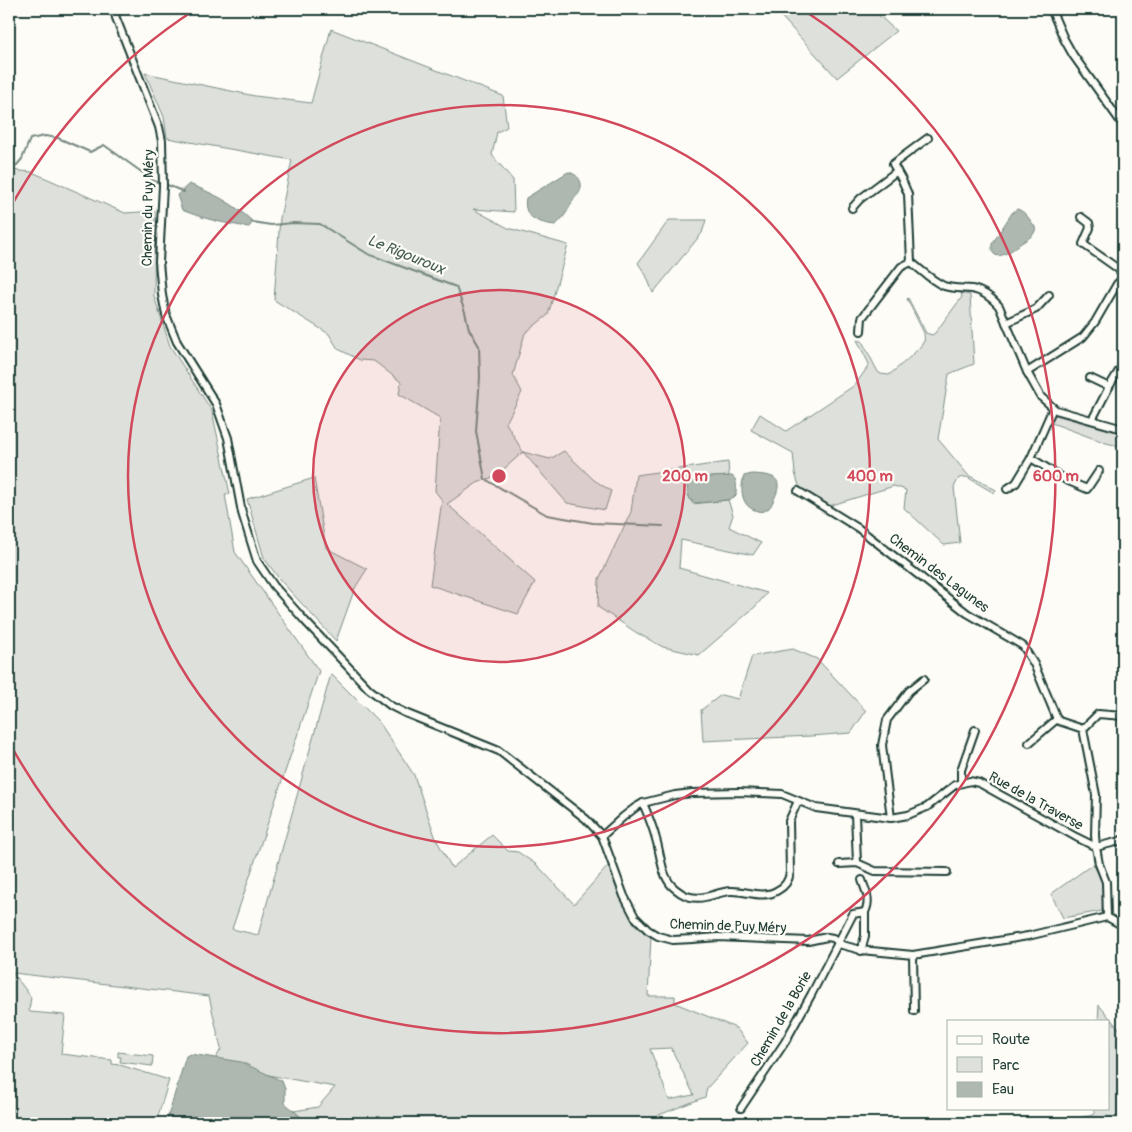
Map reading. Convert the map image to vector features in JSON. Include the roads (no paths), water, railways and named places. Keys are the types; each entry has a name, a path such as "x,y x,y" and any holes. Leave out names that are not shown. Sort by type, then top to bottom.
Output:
{"street":[{"name":"Chemin du Puy Méry","path":"114,9 162,141 163,183 159,262 166,315 177,342 216,404 219,412 228,438 242,513 258,561 274,586 369,689"},
{"path":"1051,9 1073,55 1123,125"},
{"path":"928,138 893,164 908,194 911,262 944,286 972,290 984,294 993,300 998,306 1040,397 1053,408 1123,429"},
{"path":"852,208 860,199 897,171"},
{"path":"1027,372 1083,337 1095,322 1123,276 1117,268 1083,244 1090,228 1089,223 1081,217"},
{"path":"861,331 862,318 901,267 911,262"},
{"path":"1006,323 1036,309 1049,295"},
{"path":"1092,420 1123,364"},
{"path":"1090,378 1109,388"},
{"path":"1007,489 1016,484 1031,458 1053,408"},
{"path":"1031,458 1066,480 1087,489 1099,471"},
{"name":"Chemin des Lagunes","path":"798,491 858,528 967,613 1023,646 1034,664 1056,719"},
{"path":"891,818 882,745 887,720 909,691 924,679"},
{"name":"Chemin de Puy Méry","path":"369,689 391,706 405,713 499,751 586,819 602,836 624,896 635,917 648,930 658,936 673,940 718,936 808,941 827,936 840,942 842,945 862,950 913,955 1028,936 1107,917"},
{"path":"1082,728 1098,714 1123,716"},
{"path":"1029,743 1056,719 1082,728"},
{"path":"1082,728 1096,795 1096,847 1099,864 1106,882 1107,917 1123,926"},
{"path":"602,836 630,811 643,803 692,793 738,792 782,794 816,808 891,818 908,815 927,807 960,783 961,770 975,730"},
{"name":"Rue de la Traverse","path":"960,783 970,781 979,783 1096,847"},
{"path":"643,803 656,839 665,876 673,888 686,896 701,898 730,891 769,895 785,886 790,872 789,821 798,801"},
{"path":"855,814 857,863"},
{"path":"1096,847 1123,839"},
{"path":"839,864 857,863 875,871 946,872"},
{"path":"862,880 869,901 865,912 865,936 862,950"},
{"name":"Chemin de la Borie","path":"741,1108 785,1042 840,942 853,914 865,912"},
{"path":"913,955 914,1011"}],"water":[{"path":"568,172 580,180 581,189 564,217 555,225 537,221 526,210 526,198"},
{"path":"189,184 223,200 238,209 253,222 249,227 207,219 182,210 177,195"},
{"path":"1017,209 1025,214 1035,227 1034,233 1008,253 995,255 992,251 992,244 1012,213"},
{"path":"752,474 769,476 777,480 778,484 778,490 772,504 768,509 761,512 750,508 744,501 742,486 744,476"},
{"path":"732,476 736,482 736,495 732,499 712,502 693,502 691,500 688,485 689,480 692,478"},
{"path":"190,1054 241,1062 282,1081 285,1089 285,1103 303,1119 304,1123 166,1123 186,1056"}],"waterway":[{"name":"Le Rigouroux","path":"9,167 16,166 22,159 30,139 45,136 58,138 90,152 104,145 154,181 160,183"},
{"name":"Le Rigouroux","path":"165,184 184,192"},
{"name":"Le Rigouroux","path":"252,222 271,225 293,223 320,224 368,254 456,287 469,329 479,346 480,377 476,431 485,479 547,515 593,523 663,526"},
{"path":"303,1119 307,1123"}]}
